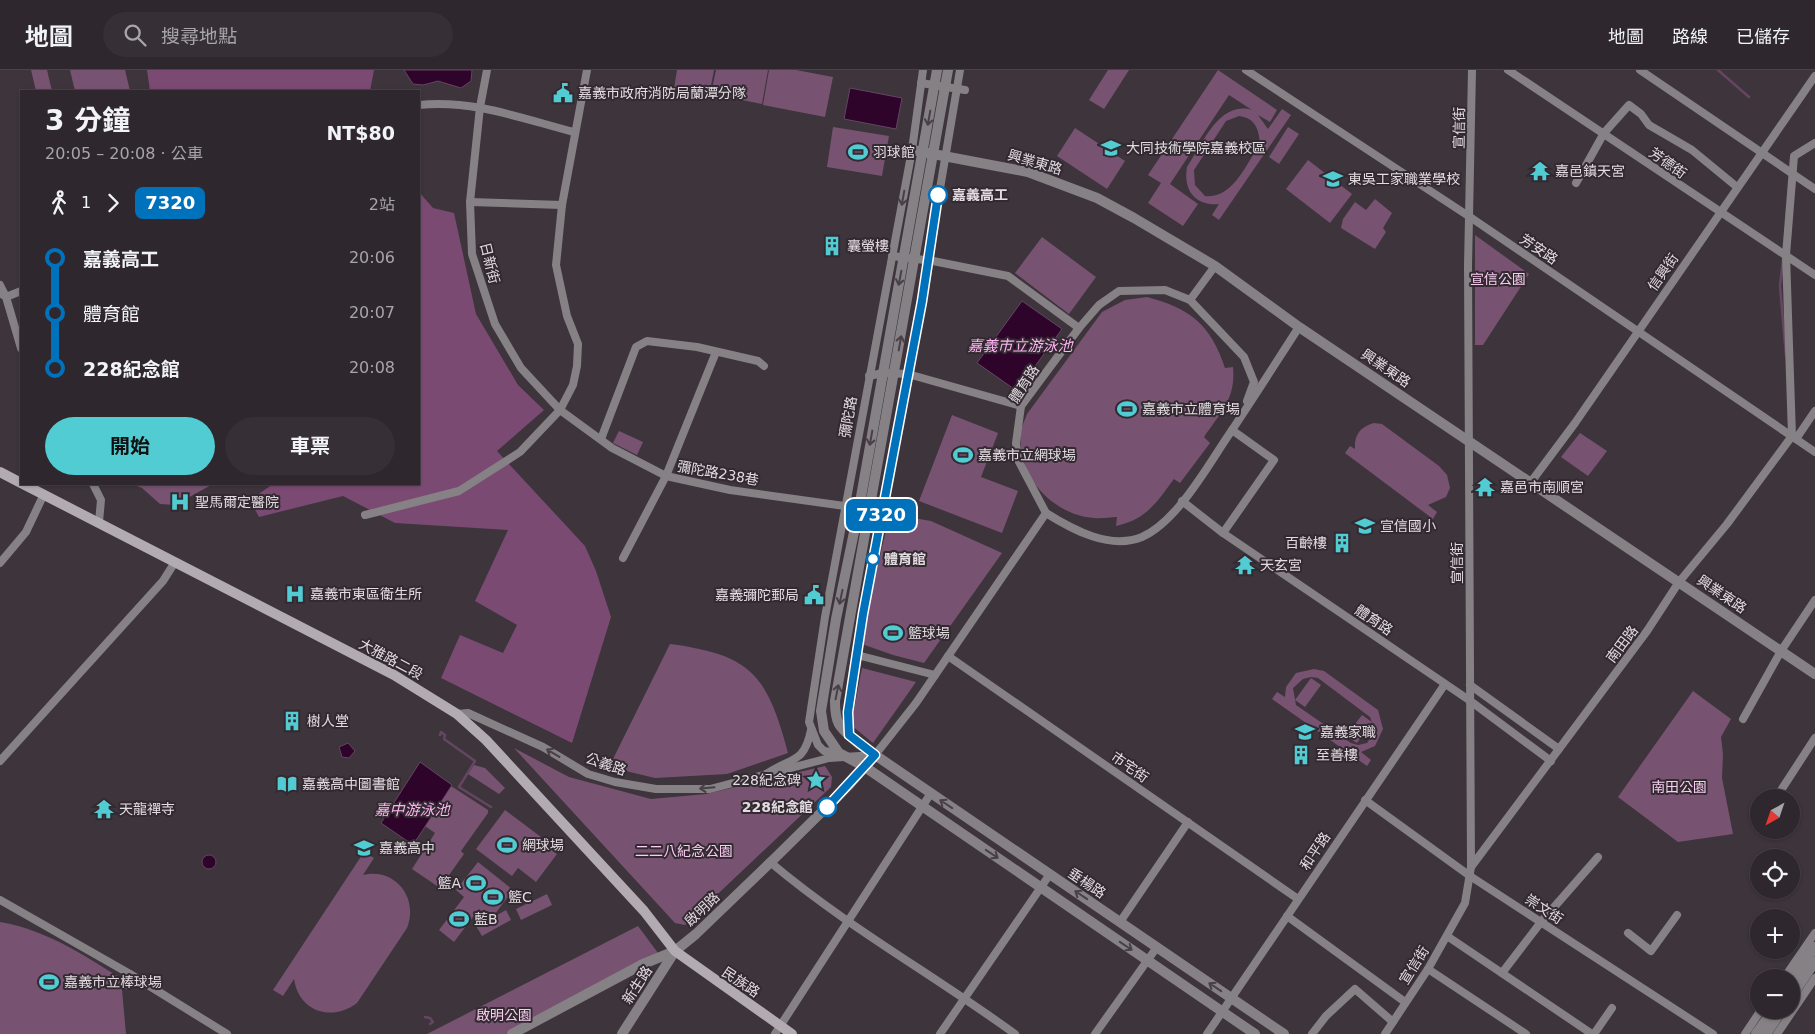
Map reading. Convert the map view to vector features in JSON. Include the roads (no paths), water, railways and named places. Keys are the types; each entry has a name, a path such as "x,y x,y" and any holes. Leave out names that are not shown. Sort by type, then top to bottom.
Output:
{"main road":[{"name":"大雅路二段","path":"0,472 20,482"},
{"name":"大雅路二段","path":"26,485 394,675 457,714 486,740 624,889 675,952"},
{"name":"民族路","path":"675,952 778,1030 792,1034"}],"street":[{"name":"日新街","path":"487,70 480,107 470,202 472,254 495,324 521,368 560,410"},
{"path":"366,515 458,490 520,452 560,410 573,385 577,366 578,344 567,316 556,265 562,205 587,70"},
{"name":"彌陀路","path":"842,755 824,731 822,711 836,620 859,508 894,304 904,257 917,151 923,70"},
{"name":"彌陀路","path":"875,755 841,730 835,716 835,701 934,154 940,86 937,70"},
{"name":"彌陀路","path":"865,767 842,755 824,751 818,745 809,722 845,506 892,256 917,151 940,86 948,70"},
{"path":"849,735 848,712 863,614 911,376 920,308 931,261 946,156 961,90 960,70"},
{"name":"芳安路","path":"1246,70 1470,217 1815,452"},
{"name":"宣信街","path":"1385,1034 1428,969 1465,903 1471,866 1469,440 1472,70"},
{"name":"芳德街","path":"1508,70 1604,133 1720,214 1815,275"},
{"path":"1640,70 1815,189"},
{"name":"信興街","path":"1531,482 1575,423 1637,331 1720,214 1761,151 1814,80"},
{"path":"921,83 961,90"},
{"path":"420,105 438,103 480,107 574,132"},
{"path":"1576,183 1604,133 1629,105 1641,114 1649,125 1692,150 1737,187"},
{"path":"1794,438 1786,255 1794,156 1815,142"},
{"name":"興業東路","path":"917,151 1028,172 1097,198 1214,266 1299,327 1815,674"},
{"path":"470,202 562,205"},
{"path":"892,256 931,261 1008,276 1079,328"},
{"path":"1190,300 1214,266"},
{"path":"0,285 20,345"},
{"name":"體育路","path":"1243,414 1254,382 1244,357 1190,300 1166,290 1136,289 1119,291 1099,305 1079,328 1021,406 1016,444 1018,460 1046,513 1075,531 1121,541 1142,537 1159,527 1182,501 1243,414 1299,327"},
{"path":"3,295 20,291"},
{"path":"883,303 920,308"},
{"path":"601,439 636,347 647,341 697,347 758,361 764,366"},
{"path":"623,558 666,476 716,352"},
{"path":"869,376 883,373 911,376 1021,406"},
{"name":"彌陀路238巷","path":"560,410 612,448 666,476 730,490 859,508"},
{"name":"南田路","path":"1471,866 1647,631 1679,582 1727,524 1815,410"},
{"path":"1223,533 1274,460 1232,430"},
{"path":"94,485 101,500 100,522"},
{"path":"0,563 26,532 44,494"},
{"name":"體育路","path":"1182,501 1223,533 1469,700 1551,761"},
{"path":"875,755 935,675 1046,513"},
{"path":"0,761 163,581 174,562"},
{"path":"1743,719 1781,651 1815,600"},
{"path":"857,655 935,675"},
{"name":"市宅街","path":"948,656 1298,899"},
{"name":"和平路","path":"1207,1034 1445,684"},
{"path":"1470,685 1559,749"},
{"name":"公義路","path":"457,714 468,712 543,747 588,774 615,782 656,790 710,789 759,778 842,755 875,755"},
{"name":"公義路","path":"759,778 778,766 799,758 808,744 811,728"},
{"path":"1782,789 1815,738"},
{"name":"啟明路","path":"512,1034 643,964 675,952 770,862 875,755"},
{"name":"垂楊路","path":"875,755 1284,1034"},
{"path":"865,767 1255,1034"},
{"path":"778,1030 931,793"},
{"name":"崇文街","path":"1365,800 1470,876 1713,1034"},
{"path":"1120,922 1188,822"},
{"path":"1502,973 1541,922 1598,857"},
{"path":"770,862 848,922 965,998 1014,1034"},
{"path":"940,1034 1050,874"},
{"path":"0,900 130,974 223,1033"},
{"path":"1628,933 1651,951 1677,915"},
{"path":"1287,916 1405,1002"},
{"path":"1790,969 1815,933"},
{"path":"1447,936 1593,1034 1612,1008"},
{"path":"1095,1034 1157,947"},
{"path":"1800,969 1815,947"},
{"name":"新生路","path":"622,1034 675,952"},
{"path":"1800,984 1815,962"},
{"path":"1428,969 1526,1034"},
{"path":"1777,1034 1815,978"},
{"path":"1312,1034 1326,1016 1355,989 1393,1022"},
{"path":"1744,1034 1755,1019"},
{"path":"1756,1034 1767,1019"},
{"path":"1766,1034 1776,1019"}],"water":[{"path":"404,70 472,70 471,81 461,88 438,81 423,85 413,84"},
{"path":"850,88 902,98 896,129 844,119"},
{"name":"嘉義市立游泳池","path":"1022,301 1062,329 1017,391 977,363"},
{"path":"348,743 355,751 349,758 342,757 339,747"},
{"name":"嘉中游泳池","path":"420,762 452,785 413,845 381,823"},
{"path":"206,855 212,855 216,862 212,869 206,869 202,865 202,859"}],"waterway":[{"path":"1718,70 1749,97"},
{"path":"1783,259 1780,286 1786,356"},
{"path":"440,735 441,732 445,735 444,739 475,761 459,787 491,807"},
{"path":"425,1017 430,1018 433,1022 430,1024"}],"place":[{"name":"嘉義市政府消防局蘭潭分隊","path":"563,93"},
{"name":"大同技術學院嘉義校區","path":"1111,148"},
{"name":"羽球館","path":"858,152"},
{"name":"嘉邑鎮天宮","path":"1540,171"},
{"name":"東吳工家職業學校","path":"1333,179"},
{"name":"嘉義高工","path":"938,195"},
{"name":"囊螢樓","path":"832,246"},
{"name":"嘉義市立體育場","path":"1127,409"},
{"name":"嘉義市立網球場","path":"963,455"},
{"name":"嘉邑市南順宮","path":"1485,487"},
{"name":"聖馬爾定醫院","path":"180,502"},
{"name":"宣信國小","path":"1365,526"},
{"name":"百齡樓","path":"1342,543"},
{"name":"體育館","path":"873,559"},
{"name":"天玄宮","path":"1245,565"},
{"name":"嘉義市東區衛生所","path":"295,594"},
{"name":"嘉義彌陀郵局","path":"814,595"},
{"name":"籃球場","path":"893,633"},
{"name":"樹人堂","path":"292,721"},
{"name":"嘉義家職","path":"1305,732"},
{"name":"至善樓","path":"1301,755"},
{"name":"228紀念碑","path":"816,780"},
{"name":"嘉義高中圖書館","path":"287,784"},
{"name":"228紀念館","path":"827,807"},
{"name":"天龍禪寺","path":"104,809"},
{"name":"網球場","path":"507,845"},
{"name":"嘉義高中","path":"364,848"},
{"name":"籃A","path":"476,883"},
{"name":"籃C","path":"493,897"},
{"name":"藍B","path":"459,919"},
{"name":"嘉義市立棒球場","path":"49,982"}],"park label":[{"name":"宣信公園","path":"1498,279"},
{"name":"南田公園","path":"1679,787"},
{"name":"二二八紀念公園","path":"684,851"},
{"name":"啟明公園","path":"504,1015"}]}
